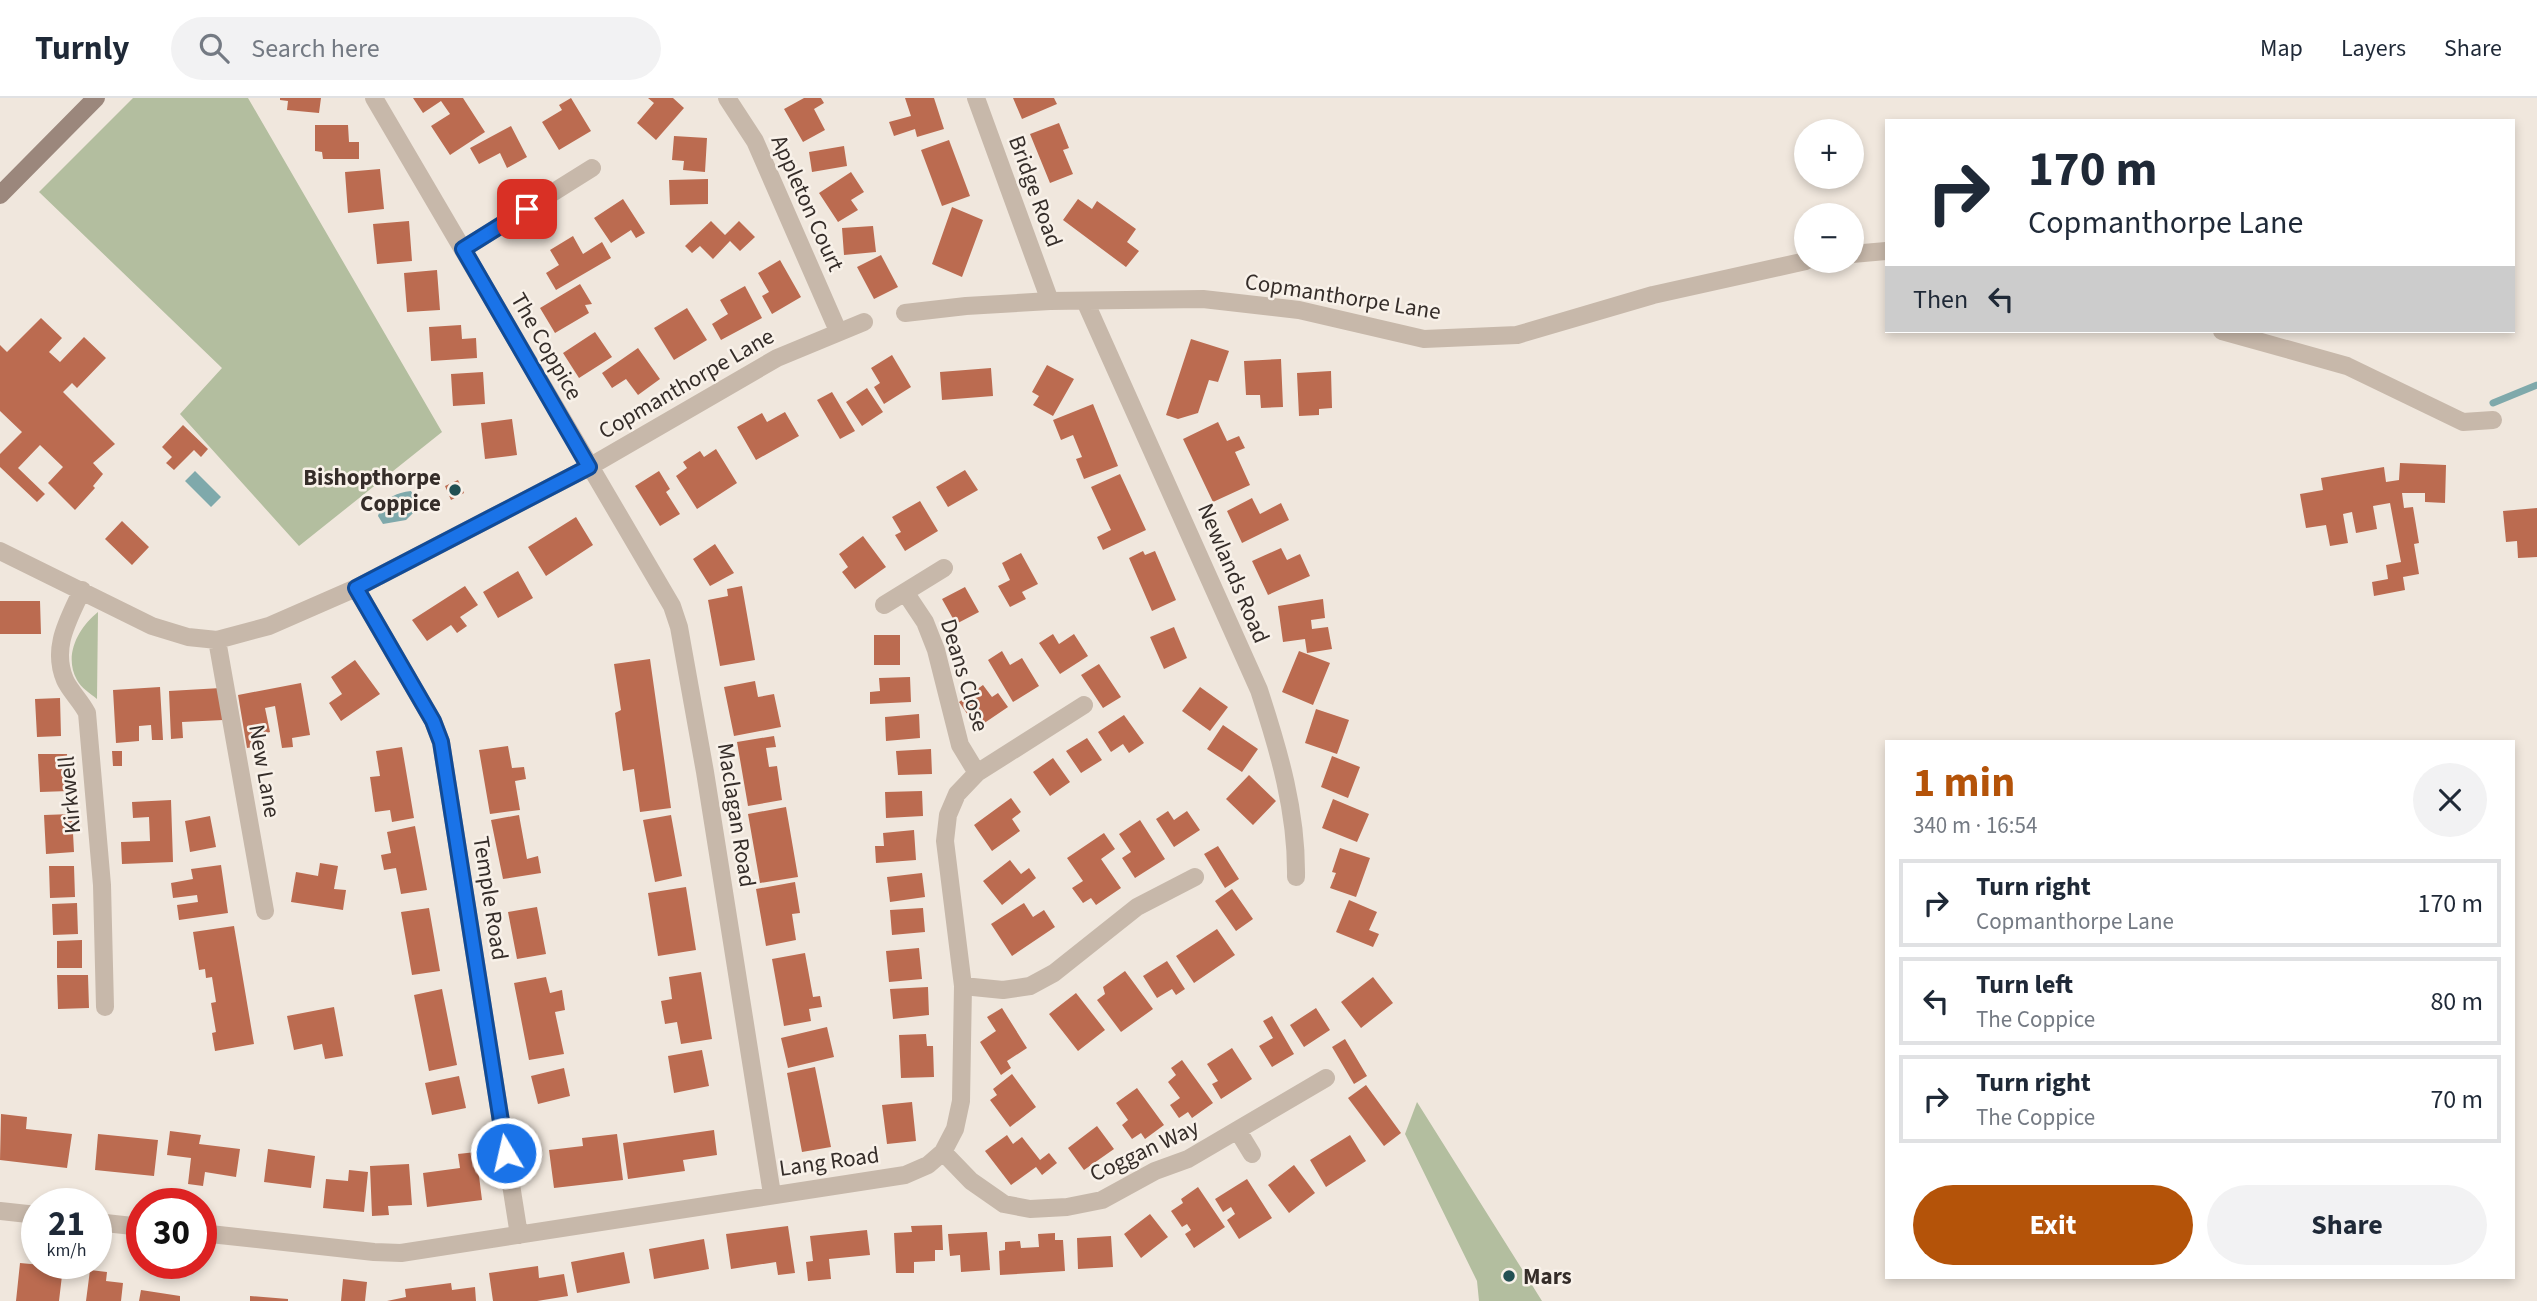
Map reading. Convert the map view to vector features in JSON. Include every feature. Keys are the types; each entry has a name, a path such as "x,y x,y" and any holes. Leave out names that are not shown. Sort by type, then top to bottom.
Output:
{"street":[{"path":"0,194 96,98"},
{"name":"The Coppice","path":"374,98 589,467"},
{"name":"Appleton Court","path":"727,98 755,141 838,331"},
{"name":"Bridge Road","path":"976,98 1050,301"},
{"path":"463,249 592,168"},
{"path":"1864,253 1885,251"},
{"name":"Copmanthorpe Lane","path":"905,313 1050,301 1203,299 1299,310 1424,340 1517,335 1653,295 1794,264"},
{"name":"Newlands Road","path":"1085,301 1259,690 1290,800 1297,843 1296,877"},
{"name":"Copmanthorpe Lane","path":"0,551 152,626 188,637 217,640 269,626 356,588 589,467 777,358 864,321"},
{"path":"2229,333 2347,366 2463,422 2493,420"},
{"name":"Maclagan Road","path":"589,467 672,606 679,627 772,1194"},
{"path":"884,605 944,568"},
{"name":"Temple Road","path":"356,588 433,721 441,742 519,1236"},
{"name":"Kirkwell","path":"82,590 60,640 58,657 66,682 87,713 102,885 105,1007"},
{"name":"Deans Close","path":"905,592 925,622 936,650 960,745 977,773"},
{"name":"New Lane","path":"217,640 265,911"},
{"path":"943,1152 955,1129 961,1101 963,986 946,841 948,815 957,794 977,773 1084,705"},
{"path":"963,986 1003,990 1030,986 1054,973 1082,948 1137,907 1195,877"},
{"name":"Coggan Way","path":"943,1152 971,1181 1004,1204 1030,1209 1055,1208 1102,1200 1155,1171 1188,1159 1326,1078"},
{"path":"1238,1131 1252,1154"},
{"name":"Lang Road","path":"217,1235 401,1253 905,1175 928,1165 943,1152"},
{"path":"0,1211 21,1213"}],"green space":[{"path":"133,98 248,98 442,432 299,546 180,414 222,368 39,192"},
{"path":"98,612 97,699 79,683 73,671 72,651 85,625"},
{"path":"1417,1102 1542,1301 1479,1301 1477,1281 1405,1134"}],"water":[{"path":"195,471 221,497 211,507 185,481"},
{"path":"411,491 416,500 416,510 406,520 383,524 378,516 386,501 399,493"}],"building":[{"path":"280,98 321,98 319,113 287,110 288,101"},
{"path":"413,98 463,98 485,132 450,155 431,126 450,114 441,101 423,113"},
{"path":"571,98 591,131 559,150 542,122 562,110 559,105"},
{"path":"648,98 673,98 684,108 656,140 637,123 654,103"},
{"path":"804,98 821,98 824,103 814,109 825,130 803,142 784,109"},
{"path":"905,98 934,98 944,129 917,137 915,129 894,136 889,122 911,116"},
{"path":"1013,98 1054,98 1057,104 1022,119"},
{"path":"1059,123 1069,148 1063,150 1073,174 1050,183 1030,134"},
{"path":"315,125 348,125 349,142 359,142 359,159 323,159 322,152 315,151"},
{"path":"511,126 527,157 507,168 500,153 479,164 470,148"},
{"path":"674,136 707,138 705,172 683,170 684,161 672,160"},
{"path":"949,140 970,196 942,206 921,150"},
{"path":"844,146 847,166 812,172 809,152"},
{"path":"380,169 384,209 348,213 345,172"},
{"path":"851,172 864,192 851,200 858,210 838,222 819,193"},
{"path":"708,179 708,204 670,205 669,180"},
{"path":"623,199 645,233 636,238 631,230 611,243 594,218"},
{"path":"1078,199 1092,209 1097,201 1136,229 1127,242 1139,251 1126,267 1063,220"},
{"path":"952,207 983,220 962,277 932,264"},
{"path":"409,221 412,261 377,264 373,224"},
{"path":"711,221 725,235 739,221 755,237 740,251 730,241 713,259 700,246 692,253 685,246"},
{"path":"873,226 876,252 844,255 842,228"},
{"path":"573,236 583,254 602,242 611,258 556,290 546,273 559,265 550,250"},
{"path":"881,255 898,287 874,299 857,267"},
{"path":"780,260 801,297 772,314 762,296 769,292 758,273"},
{"path":"437,270 440,310 407,312 404,273"},
{"path":"580,284 592,304 585,305 589,313 555,333 540,308"},
{"path":"745,286 762,318 721,340 712,324 728,314 720,300"},
{"path":"687,308 707,340 674,360 654,328"},
{"path":"41,318 62,338 49,352 60,362 84,337 106,358 77,388 72,383 63,392 115,444 93,463 103,474 93,486 95,488 75,510 48,483 63,467 40,445 18,468 45,494 37,502 0,467 0,454 22,432 0,411 0,345 7,352"},
{"path":"461,325 462,339 476,338 477,358 431,361 429,327"},
{"path":"595,332 612,357 579,378 563,353"},
{"path":"1191,339 1229,351 1218,382 1209,380 1198,413 1178,419 1166,415"},
{"path":"638,348 660,379 638,395 626,379 612,388 602,373"},
{"path":"892,355 911,387 884,404 874,387 880,383 871,368"},
{"path":"1281,359 1283,407 1261,408 1260,395 1246,395 1244,361"},
{"path":"1047,365 1074,379 1053,416 1033,405 1039,396 1032,392"},
{"path":"991,368 993,396 942,400 940,372"},
{"path":"1331,371 1332,408 1319,409 1319,415 1299,416 1297,373"},
{"path":"483,372 485,404 453,406 451,374"},
{"path":"867,388 883,412 862,426 846,402"},
{"path":"832,392 855,431 840,439 817,400"},
{"path":"1093,404 1118,466 1084,479 1076,459 1082,457 1073,435 1061,440 1053,420"},
{"path":"785,412 799,436 756,460 737,427 762,413 767,422"},
{"path":"512,419 517,455 485,459 481,423"},
{"path":"1218,422 1227,441 1239,436 1245,448 1235,452 1250,485 1213,502 1183,439"},
{"path":"183,425 208,449 201,457 194,450 174,470 166,463 172,457 162,447"},
{"path":"716,449 737,483 697,509 676,476 687,468 683,462 700,451 704,457"},
{"path":"2400,463 2446,465 2445,503 2425,502 2425,493 2402,493 2404,508 2413,507 2419,543 2414,544 2419,574 2403,577 2405,590 2374,596 2372,582 2388,579 2386,565 2401,562 2390,503 2373,506 2377,529 2356,533 2352,512 2343,514 2348,543 2330,546 2326,525 2306,528 2300,494 2323,490 2321,478 2384,467 2386,482 2399,480"},
{"path":"965,470 978,490 948,507 936,487"},
{"path":"659,471 670,489 666,492 680,514 660,526 635,486"},
{"path":"1120,474 1146,530 1103,550 1097,537 1111,530 1091,487"},
{"name":"Bishopthorpe Coppice","path":"458,480 464,493 451,500 445,486"},
{"path":"1252,498 1260,514 1281,503 1289,520 1242,543 1227,511"},
{"path":"920,501 938,531 905,551 895,535 901,532 892,517"},
{"path":"2537,508 2537,557 2518,558 2517,541 2506,542 2503,511"},
{"path":"576,517 593,545 546,576 528,547"},
{"path":"122,521 149,547 132,565 105,539"},
{"path":"863,536 886,567 855,589 842,572 848,567 839,554"},
{"path":"715,544 734,573 710,586 693,559"},
{"path":"1281,548 1287,560 1300,554 1310,576 1268,595 1252,561"},
{"path":"1143,551 1145,555 1155,551 1176,600 1152,611 1129,558"},
{"path":"1021,553 1038,584 1022,592 1026,599 1010,607 998,586 1010,580 1002,563"},
{"path":"518,571 533,598 498,618 483,592"},
{"path":"465,586 478,605 460,617 467,626 457,633 451,625 427,641 412,620"},
{"path":"742,586 755,660 720,666 708,600 728,596 727,589"},
{"path":"965,587 979,612 956,624 942,599"},
{"path":"1323,599 1325,618 1311,620 1312,629 1328,627 1332,649 1307,653 1305,639 1283,642 1278,606"},
{"path":"0,601 40,601 41,634 0,634"},
{"path":"1174,627 1187,658 1164,669 1150,637"},
{"path":"1053,634 1059,644 1074,634 1088,656 1060,674 1039,643"},
{"path":"874,635 900,635 900,665 874,665"},
{"path":"1002,651 1010,665 1022,658 1039,686 1013,702 988,660"},
{"path":"1299,651 1330,663 1313,705 1282,692"},
{"path":"650,659 671,808 640,812 634,769 623,771 615,713 621,710 614,664"},
{"path":"355,660 380,694 341,721 329,703 342,694 331,677"},
{"path":"1099,664 1121,697 1103,708 1081,675"},
{"path":"910,677 911,702 870,704 870,692 880,691 879,678"},
{"path":"755,681 758,697 774,694 781,727 734,736 724,687"},
{"path":"301,683 310,735 292,738 293,747 282,748 275,706 265,708 270,732 262,734 265,745 247,748 238,695"},
{"path":"983,685 992,697 998,693 1008,707 977,728 959,702"},
{"path":"160,687 163,740 152,740 151,725 139,726 139,741 116,743 113,690"},
{"path":"1200,687 1228,707 1210,731 1182,711"},
{"path":"221,688 223,720 182,722 183,738 171,739 169,691"},
{"path":"60,698 61,736 37,737 35,699"},
{"path":"1316,709 1349,720 1337,754 1305,743"},
{"path":"919,714 920,738 886,741 885,717"},
{"path":"1124,715 1144,743 1129,753 1123,744 1111,752 1098,732"},
{"path":"1223,725 1258,749 1242,772 1207,749"},
{"path":"774,736 776,747 766,748 769,767 777,766 782,800 748,806 737,742"},
{"path":"1087,738 1102,760 1081,773 1066,751"},
{"path":"508,746 512,768 524,767 526,779 515,781 520,810 490,814 479,750"},
{"path":"402,747 414,818 392,822 390,810 375,812 370,777 380,776 376,751"},
{"path":"931,749 932,774 898,775 896,751"},
{"path":"112,751 122,751 122,766 113,766"},
{"path":"38,754 67,754 69,791 40,792"},
{"path":"1332,756 1360,767 1348,798 1321,787"},
{"path":"1053,758 1070,782 1050,796 1033,772"},
{"path":"1249,775 1276,801 1253,825 1226,799"},
{"path":"922,791 923,816 886,818 885,792"},
{"path":"1011,798 1021,812 1012,819 1020,831 992,851 974,825"},
{"path":"1333,799 1369,814 1357,842 1322,828"},
{"path":"171,800 173,862 122,864 121,842 150,841 149,817 133,818 132,802"},
{"path":"786,807 798,877 760,883 748,814"},
{"path":"1168,811 1174,820 1187,811 1200,830 1174,847 1156,819"},
{"path":"72,814 74,852 46,854 44,815"},
{"path":"519,815 527,859 538,856 541,873 503,879 491,820"},
{"path":"671,815 682,876 655,882 643,820"},
{"path":"210,816 216,847 190,852 185,821"},
{"path":"1140,820 1165,859 1135,878 1122,858 1131,852 1119,834"},
{"path":"415,826 427,890 401,894 396,868 384,870 381,855 391,853 387,832"},
{"path":"914,830 916,860 876,863 875,846 884,846 883,833"},
{"path":"1104,833 1115,849 1101,859 1121,888 1096,905 1091,898 1083,903 1072,888 1083,881 1067,858"},
{"path":"1218,846 1239,879 1225,888 1204,854"},
{"path":"1340,848 1370,858 1356,897 1330,888 1336,873 1332,872"},
{"path":"1010,860 1021,874 1029,868 1036,878 1002,905 983,881"},
{"path":"320,863 338,866 334,889 346,890 343,910 291,902 296,872 318,876"},
{"path":"221,865 228,913 179,920 177,905 198,902 197,895 173,898 171,883 193,879 191,869"},
{"path":"49,866 74,866 75,897 50,898"},
{"path":"922,873 925,897 890,902 887,877"},
{"path":"795,882 800,913 792,914 796,940 766,946 756,889"},
{"path":"686,887 696,950 658,956 648,893"},
{"path":"1232,889 1253,919 1236,931 1215,901"},
{"path":"1349,900 1377,912 1369,930 1379,934 1373,947 1336,932"},
{"path":"77,903 78,934 53,935 52,904"},
{"path":"1024,903 1033,917 1044,910 1055,927 1012,956 991,924"},
{"path":"537,907 546,954 517,959 508,912"},
{"path":"429,908 440,971 412,975 401,912"},
{"path":"923,908 925,932 892,935 890,910"},
{"path":"234,926 254,1044 215,1051 212,1033 216,1032 211,1003 216,1002 212,977 206,978 205,969 199,970 193,932"},
{"path":"1217,929 1235,955 1194,983 1176,956"},
{"path":"82,940 82,968 57,968 57,941"},
{"path":"919,948 922,979 889,982 886,951"},
{"path":"805,953 813,997 820,996 822,1007 809,1009 811,1021 784,1026 772,959"},
{"path":"1167,961 1185,989 1176,995 1172,989 1157,998 1143,976"},
{"path":"1125,971 1153,1009 1121,1032 1097,1000 1105,994 1103,987"},
{"path":"701,972 712,1039 681,1044 677,1022 665,1024 661,1001 672,999 669,977"},
{"path":"57,975 88,975 89,1008 58,1009"},
{"path":"546,977 550,993 562,990 565,1010 555,1012 564,1054 529,1060 514,983"},
{"path":"1373,977 1393,1003 1361,1028 1341,1002"},
{"path":"928,987 929,1015 893,1019 890,989"},
{"path":"442,989 457,1065 429,1071 414,995"},
{"path":"1076,993 1105,1030 1078,1051 1049,1014"},
{"path":"334,1007 343,1056 325,1059 322,1044 294,1050 287,1016"},
{"path":"1002,1008 1027,1048 1007,1061 1011,1068 1001,1075 980,1042 996,1031 987,1017"},
{"path":"1316,1008 1330,1030 1304,1047 1290,1025"},
{"path":"1272,1016 1294,1054 1272,1067 1259,1046 1273,1038 1263,1021"},
{"path":"827,1027 834,1057 788,1068 781,1038"},
{"path":"926,1034 927,1046 933,1046 934,1077 901,1078 899,1035"},
{"path":"1345,1039 1367,1076 1354,1084 1332,1047"},
{"path":"1232,1048 1252,1079 1221,1099 1212,1084 1218,1081 1207,1064"},
{"path":"702,1050 709,1086 674,1093 668,1056"},
{"path":"1182,1060 1213,1103 1192,1118 1188,1112 1179,1118 1170,1105 1180,1098 1168,1082 1176,1075 1171,1068"},
{"path":"815,1067 831,1147 802,1152 787,1073"},
{"path":"564,1068 570,1096 538,1104 531,1076"},
{"path":"1012,1074 1036,1107 1010,1127 990,1100 997,1095 993,1089"},
{"path":"459,1076 466,1108 432,1115 425,1083"},
{"path":"1366,1085 1401,1133 1384,1146 1348,1098"},
{"path":"1137,1088 1164,1125 1145,1139 1141,1133 1132,1139 1122,1125 1128,1120 1116,1103"},
{"path":"912,1102 916,1141 887,1144 882,1105"},
{"path":"1,1114 27,1117 26,1129 72,1134 67,1168 0,1160"},
{"path":"1097,1126 1114,1149 1084,1170 1068,1148"},
{"path":"714,1130 717,1155 683,1160 685,1171 628,1179 623,1143"},
{"path":"170,1131 201,1135 199,1144 240,1149 236,1177 205,1172 203,1186 188,1184 191,1158 167,1155"},
{"path":"98,1134 158,1140 154,1176 95,1170"},
{"path":"617,1134 623,1180 554,1188 549,1150 583,1146 582,1138"},
{"path":"1007,1135 1013,1144 1022,1137 1040,1160 1049,1153 1057,1163 1042,1175 1036,1167 1011,1185 985,1151"},
{"path":"1350,1135 1366,1161 1326,1187 1310,1160"},
{"path":"268,1149 315,1156 311,1188 264,1182"},
{"path":"476,1152 482,1200 427,1207 423,1173 460,1168 458,1154"},
{"path":"409,1164 412,1205 388,1206 389,1215 372,1216 370,1166"},
{"path":"1294,1165 1315,1193 1289,1213 1268,1185"},
{"path":"349,1170 368,1172 364,1212 323,1208 326,1179 348,1181"},
{"path":"1247,1179 1272,1218 1239,1239 1227,1220 1235,1214 1231,1207 1223,1212 1215,1199"},
{"path":"1198,1187 1225,1227 1194,1248 1185,1234 1191,1230 1187,1224 1182,1227 1171,1211 1183,1203 1181,1199"},
{"path":"1150,1214 1168,1237 1141,1258 1124,1234"},
{"path":"942,1225 943,1250 935,1250 935,1261 914,1262 914,1273 896,1273 894,1233 912,1232 911,1226"},
{"path":"788,1226 795,1273 778,1275 776,1262 731,1269 726,1234"},
{"path":"867,1230 870,1255 829,1259 831,1279 808,1281 806,1262 813,1261 810,1236"},
{"path":"987,1232 990,1270 961,1272 960,1255 950,1256 948,1234"},
{"path":"1055,1233 1055,1240 1063,1240 1065,1271 1000,1275 999,1251 1005,1250 1005,1242 1020,1241 1021,1248 1039,1247 1038,1234"},
{"path":"1111,1236 1113,1267 1078,1269 1077,1238"},
{"path":"704,1239 709,1269 654,1279 649,1249"},
{"path":"624,1252 630,1283 577,1293 571,1262"},
{"path":"20,1263 21,1279 62,1279 59,1301 16,1301"},
{"path":"538,1266 539,1278 564,1274 568,1296 537,1301 493,1301 489,1273"},
{"path":"89,1279 123,1283 121,1301 86,1301"},
{"path":"343,1279 367,1282 365,1301 341,1301"},
{"path":"451,1283 452,1290 475,1287 476,1301 387,1301 406,1297 405,1289"},
{"path":"141,1290 180,1296 180,1301 139,1301"},
{"path":"250,1296 288,1299 288,1301 250,1301"}],"waterway":[{"path":"2493,403 2537,385"}],"place":[{"name":"Bishopthorpe Coppice","path":"455,490"},
{"name":"Mars","path":"1509,1276"}],"route":[{"path":"506,1153 441,742 433,721 356,588 589,467 463,249 527,209"}]}
